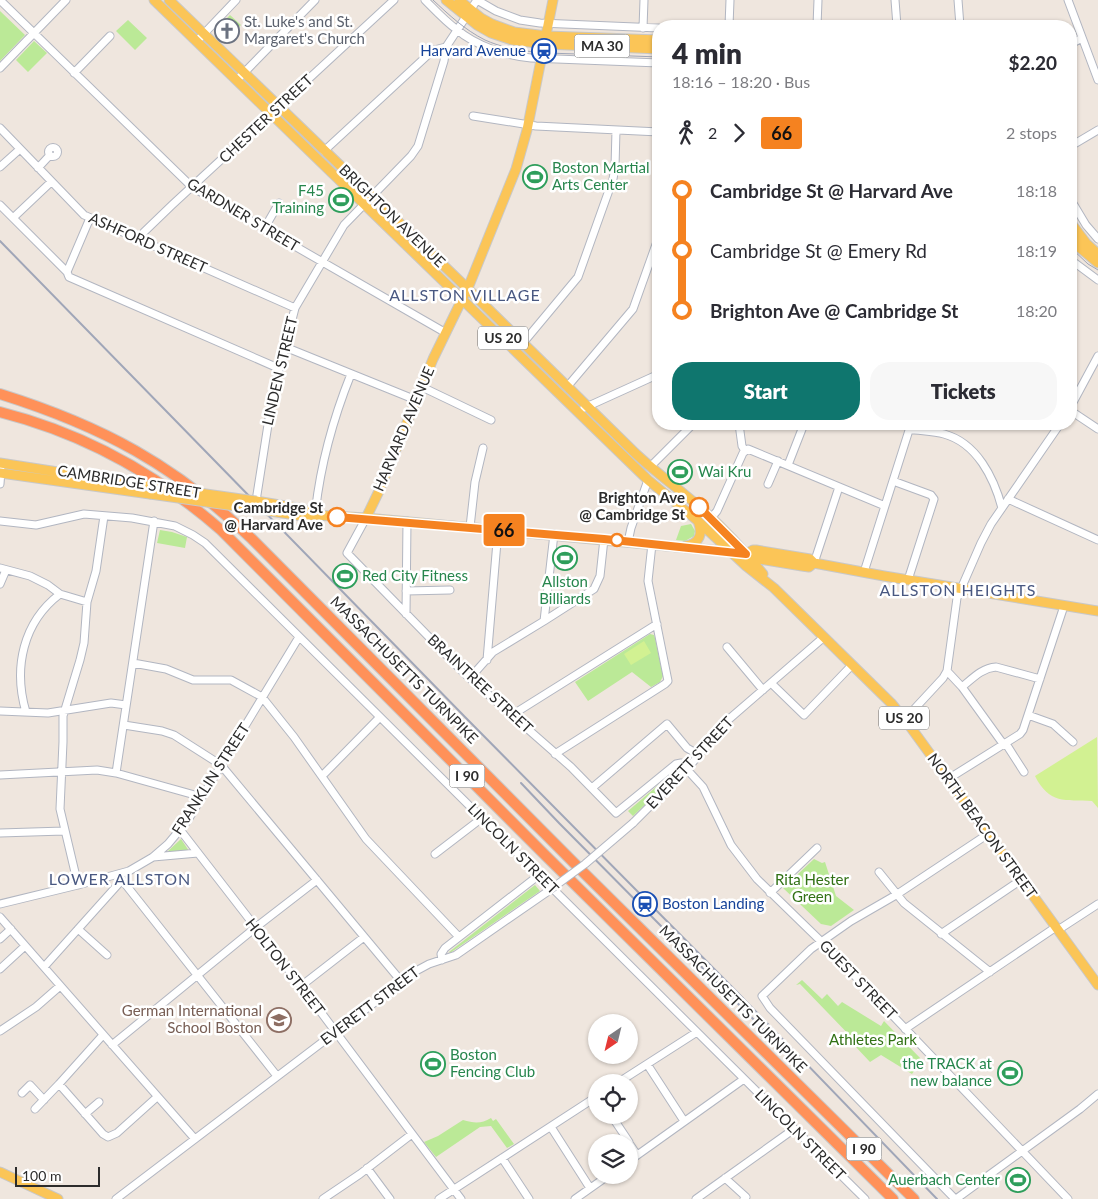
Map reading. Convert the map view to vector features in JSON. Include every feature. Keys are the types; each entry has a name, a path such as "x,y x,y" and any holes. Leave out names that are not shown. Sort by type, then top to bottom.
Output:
{"highway":[{"name":"MASSACHUSETTS TURNPIKE","path":"0,394 50,411 104,433 136,450 171,471 205,496 237,524 583,872 914,1199"},
{"path":"0,401 104,433"},
{"name":"MASSACHUSETTS TURNPIKE","path":"1,412 63,432 115,456 168,488 218,527 544,854 893,1199"}],"main road":[{"name":"BRIGHTON AVENUE","path":"154,0 463,299 583,410 711,518 746,554"},
{"name":"BRIGHTON AVENUE","path":"169,0 567,387 583,410 648,480 732,552"},
{"name":"MA 30","path":"446,0 468,14"},
{"name":"MA 30","path":"459,0 468,14 484,30 505,38 652,48"},
{"name":"HARVARD AVENUE","path":"366,518 380,490 416,400 468,289 516,170 550,24 553,0"},
{"name":"MA 30","path":"546,40 652,40"},
{"path":"1077,231 1098,254"},
{"path":"1077,244 1098,263"},
{"name":"CAMBRIDGE STREET","path":"0,463 258,500 303,510 316,515"},
{"name":"CAMBRIDGE STREET","path":"0,471 302,516 366,518 554,534 732,552 746,554 759,559 809,567 814,563"},
{"path":"682,546 693,544 699,538 702,532 698,521"},
{"name":"CAMBRIDGE STREET","path":"746,554 756,550 810,559 814,563 908,580 1098,611"},
{"name":"NORTH BEACON STREET","path":"732,552 746,566 774,588"},
{"name":"NORTH BEACON STREET","path":"746,554 774,588 905,719 1098,985"},
{"path":"0,1172 58,1199"}],"street":[{"name":"GARDNER STREET","path":"0,0 192,187 446,333"},
{"path":"0,68 66,0"},
{"path":"196,41 236,0"},
{"path":"237,80 315,0"},
{"name":"CHESTER STREET","path":"139,240 144,232 394,0"},
{"path":"425,0 457,30 496,51 510,55 652,63"},
{"path":"324,151 430,53 439,48 446,47 477,0 496,11 520,20 550,24 652,28"},
{"path":"643,28 644,0"},
{"path":"729,20 730,0"},
{"path":"817,20 818,0"},
{"path":"895,0 897,20"},
{"path":"958,0 960,20"},
{"path":"1068,0 1075,20"},
{"path":"1077,24 1098,80"},
{"path":"74,72 110,36"},
{"path":"1077,41 1082,38"},
{"name":"LINDEN STREET","path":"258,500 269,416 278,368 295,308 340,230 411,156 418,146 444,61 446,47"},
{"path":"473,116 527,126 652,132"},
{"name":"ASHFORD STREET","path":"0,128 79,211 90,218 295,308"},
{"path":"523,343 578,277 613,179 616,130"},
{"path":"1077,142 1098,130"},
{"path":"0,167 20,149"},
{"path":"38,168 50,155"},
{"path":"13,218 51,182"},
{"path":"264,229 279,203"},
{"path":"0,205 71,278 278,368"},
{"path":"1077,210 1098,240"},
{"path":"66,272 90,218"},
{"path":"567,387 632,308 652,255"},
{"path":"1077,264 1098,280"},
{"path":"284,347 416,400"},
{"path":"1077,395 1098,356"},
{"path":"316,515 321,476 337,410 351,374"},
{"path":"583,410 652,377"},
{"path":"422,387 491,420"},
{"path":"1077,415 1098,430"},
{"path":"650,467 686,430"},
{"path":"740,430 742,446 745,450"},
{"path":"788,465 802,430"},
{"path":"864,572 909,430"},
{"path":"927,430 944,434 957,440 970,450 985,467 993,481 1002,508"},
{"path":"905,719 943,678 946,671 957,598 985,535 1056,430"},
{"path":"470,527 475,482 483,448"},
{"path":"745,450 750,449 885,506"},
{"path":"711,518 717,511 745,450"},
{"path":"768,484 778,461"},
{"path":"0,471 0,484"},
{"path":"628,542 648,480"},
{"path":"894,481 931,495 934,499 908,580"},
{"path":"814,563 839,487"},
{"path":"1008,499 1098,540"},
{"name":"LINCOLN STREET","path":"0,521 32,525 78,514 104,516 154,521 175,526 202,541 865,1199"},
{"path":"78,885 60,809 64,712 76,678 84,643 87,602 96,571 104,516"},
{"name":"BRAINTREE STREET","path":"366,518 347,553 470,678 592,788 616,813 676,764 681,763 688,768"},
{"path":"116,774 154,521"},
{"path":"406,614 407,521"},
{"path":"487,660 498,530"},
{"path":"544,621 554,534"},
{"path":"470,678 493,652 594,589 600,576 604,539"},
{"path":"555,754 667,683 668,675 648,581 652,544"},
{"path":"0,584 3,569 35,579 48,585 60,594 87,602"},
{"path":"406,591 450,590"},
{"path":"26,712 22,699 21,676 27,636 32,624 42,610 60,594"},
{"path":"948,779 1020,734 1023,730 1064,606"},
{"path":"512,715 657,624"},
{"name":"FRANKLIN STREET","path":"0,904 78,885 121,877 153,857 181,831 299,637"},
{"name":"EVERETT STREET","path":"116,1199 401,981 422,967 456,954 578,869 633,823 688,768 726,722 824,637"},
{"path":"727,647 763,690"},
{"path":"133,663 166,669 193,680 231,680 262,697 285,724 366,839 459,937"},
{"path":"771,682 804,715 852,665"},
{"path":"962,687 984,669 991,668 1040,679"},
{"path":"946,671 962,687 1024,772"},
{"path":"0,711 48,713 64,712 111,703 126,705"},
{"path":"1028,715 1053,724 1073,742"},
{"path":"322,776 380,717"},
{"path":"592,788 667,724 687,748 699,755"},
{"path":"124,725 162,731 174,736 221,765 401,981"},
{"name":"GUEST STREET","path":"688,768 705,789 731,845 770,893 822,942 1068,1199"},
{"path":"0,775 97,770 202,797"},
{"path":"435,854 482,818"},
{"path":"0,833 64,831"},
{"name":"HOLTON STREET","path":"181,831 301,986 461,1199"},
{"path":"988,834 896,895 854,919 812,949 762,996 770,1008 955,1199 1098,1094"},
{"path":"770,893 817,848"},
{"path":"153,857 198,853"},
{"path":"879,872 904,903 990,972"},
{"path":"442,960 443,951 539,875"},
{"path":"44,966 78,929 121,877 277,1076"},
{"path":"112,1045 317,880"},
{"path":"941,934 1021,880"},
{"path":"905,1029 990,972 1098,904"},
{"path":"0,917 195,1139"},
{"path":"78,929 107,955"},
{"path":"0,939 11,930"},
{"path":"301,986 364,937"},
{"path":"0,969 25,946"},
{"path":"0,1031 36,1007 60,986"},
{"path":"631,1074 697,1032"},
{"path":"35,1109 103,1035"},
{"path":"647,1064 684,1121"},
{"path":"638,1154 744,1079"},
{"path":"59,1084 103,1134 108,1137 117,1133 157,1097"},
{"path":"22,1092 30,1085 44,1100"},
{"path":"85,1114 99,1102"},
{"path":"439,1199 588,1102"},
{"path":"551,1127 590,1188"},
{"path":"696,1199 794,1129"},
{"path":"326,1198 412,1134"},
{"path":"502,1158 529,1199"},
{"path":"367,1168 390,1199"},
{"path":"725,1178 746,1197 744,1199"},
{"path":"575,1199 596,1184"}],"green space":[{"path":"0,11 25,35 0,61"},
{"path":"230,15 241,25 235,31 224,21"},
{"path":"128,20 147,38 135,50 116,31"},
{"path":"34,41 47,53 28,72 16,60"},
{"path":"691,524 695,531 694,536 685,541 676,540 681,526"},
{"path":"160,530 187,537 185,548 157,543"},
{"path":"650,634 654,635 655,638 663,676 660,682 651,687 632,672 588,701 575,682"},
{"path":"644,641 651,653 631,665 624,654"},
{"path":"1097,737 1098,808 1092,801 1059,799 1046,792 1035,776"},
{"path":"677,769 656,794 633,816 628,811"},
{"path":"181,839 189,851 167,852"},
{"name":"Rita Hester Green","path":"814,859 822,863 825,862 836,896 854,910 831,926 821,924 783,888"},
{"path":"535,885 540,891 449,952"},
{"name":"Athletes Park","path":"802,980 822,999 827,994 838,1006 842,1002 881,1026 884,1021 922,1060 912,1074 881,1055 870,1062 854,1045 856,1042 800,984 796,985"},
{"path":"491,1118 493,1121 496,1119 514,1144 507,1148 491,1126 480,1127 436,1157 424,1142 438,1136 463,1120 477,1122"}],"tram line":[{"path":"433,0 471,32 485,40 507,48 542,53 652,57"},
{"path":"1077,254 1098,270"}],"railway":[{"path":"0,241 465,717 737,992 937,1199"},
{"path":"521,783 768,1034"}],"bus line":[{"name":"66","path":"337,517 682,546 746,554 699,507"}],"place":[{"name":"St. Luke's and St. Margaret's Church","path":"227,31"},
{"name":"Harvard Avenue","path":"544,51"},
{"name":"Boston Martial Arts Center","path":"535,177"},
{"name":"F45 Training","path":"341,200"},
{"name":"Wai Kru","path":"680,472"},
{"name":"Brighton Ave @ Cambridge St","path":"699,507"},
{"name":"Cambridge St @ Harvard Ave","path":"337,517"},
{"name":"Allston Billiards","path":"565,558"},
{"name":"Red City Fitness","path":"345,576"},
{"name":"Boston Landing","path":"645,904"},
{"name":"German International School Boston","path":"279,1020"},
{"name":"Boston Fencing Club","path":"433,1064"},
{"name":"the TRACK at new balance","path":"1010,1073"},
{"name":"Auerbach Center","path":"1018,1180"}],"district":[{"name":"ALLSTON VILLAGE","path":"465,295"},
{"name":"ALLSTON HEIGHTS","path":"958,590"},
{"name":"LOWER ALLSTON","path":"120,879"}]}
